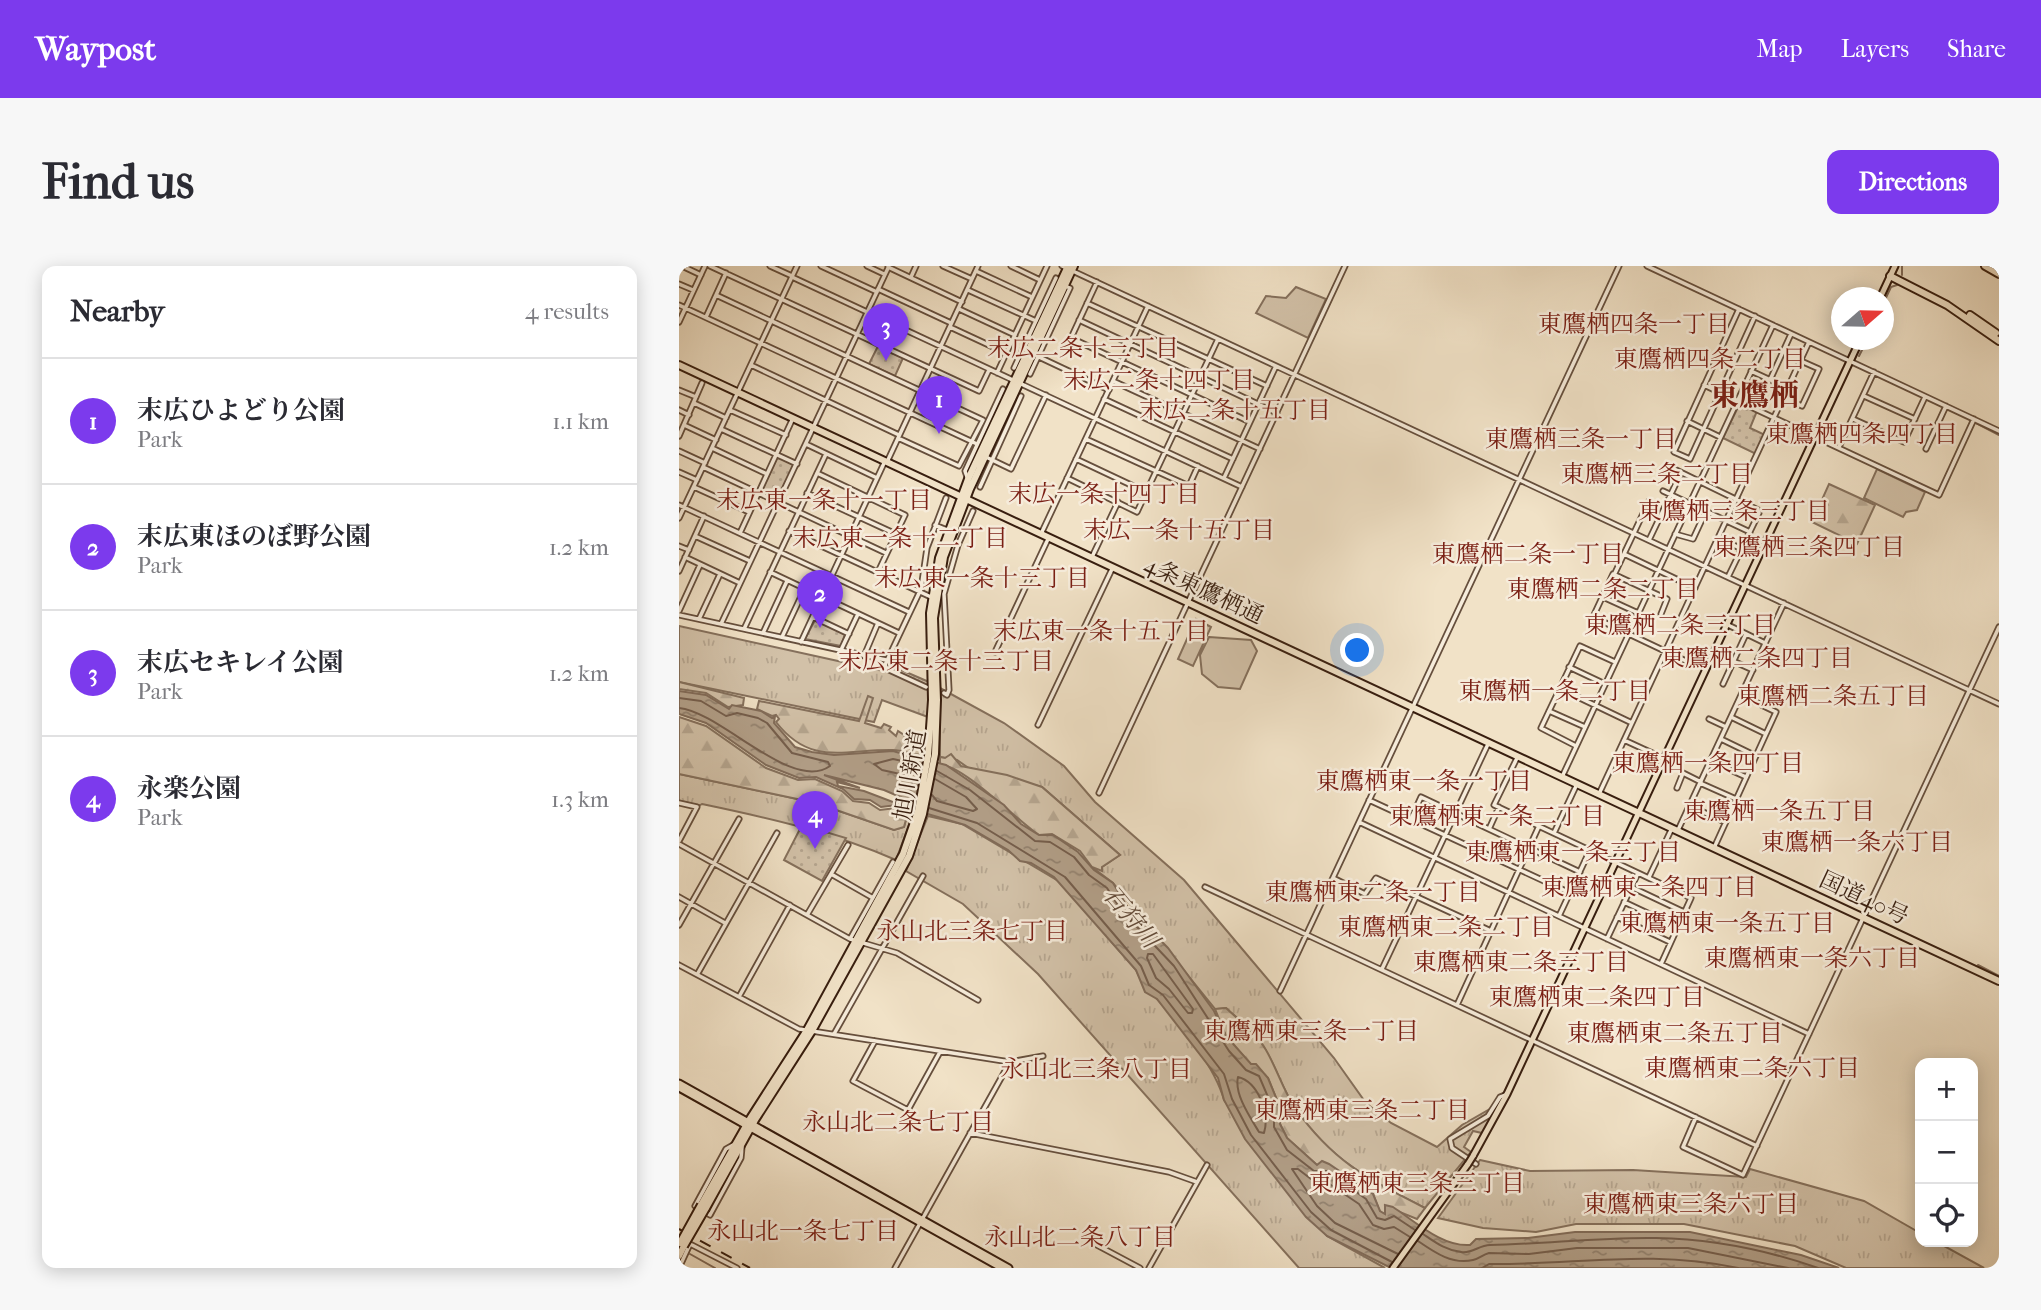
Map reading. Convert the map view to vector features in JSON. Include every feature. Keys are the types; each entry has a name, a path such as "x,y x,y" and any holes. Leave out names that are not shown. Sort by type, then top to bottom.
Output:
{"highway":[{"path":"1985,266 1997,271"},
{"name":"旭川新道","path":"679,1256 703,1206 750,1125 810,1031 897,868 905,858 924,781 935,704 929,644 934,598 950,530 968,479 1017,382 1036,358 1065,286 1069,267"},
{"name":"旭川新道","path":"963,497 988,458 1014,403 1020,362 1053,292 1069,267"},
{"path":"1890,276 1948,303 1999,338"},
{"name":"4条東鷹栖通","path":"679,365 1638,813"},
{"name":"国道40号","path":"1638,813 1999,981"}],"main road":[{"path":"1885,287 1895,266"},
{"path":"1394,1268 1468,1164 1507,1094 1855,350"},
{"path":"679,1086 1009,1268"},
{"path":"922,1221 1001,1268"}],"street":[{"path":"682,266 701,275"},
{"path":"679,322 707,266 979,391 989,370"},
{"path":"771,266 1242,486"},
{"path":"679,518 681,506 694,487 797,266"},
{"path":"821,266 877,290 1006,353"},
{"path":"867,266 885,274"},
{"path":"911,278 916,266"},
{"path":"943,266 972,279"},
{"path":"1011,266 1040,280"},
{"path":"997,373 1047,266"},
{"path":"1099,793 1345,266"},
{"path":"1280,992 1619,266"},
{"path":"1647,266 1999,430"},
{"path":"721,624 889,267 962,302"},
{"path":"1069,267 1999,704"},
{"path":"801,642 977,269 1032,298"},
{"path":"706,317 726,273"},
{"path":"1014,369 1020,362 1036,321 1053,292 1056,278"},
{"path":"1097,282 1071,338 1250,422"},
{"path":"679,284 694,290"},
{"path":"967,290 1036,321"},
{"path":"716,295 983,420 965,471 968,479"},
{"path":"1087,303 1267,386"},
{"path":"679,305 974,443"},
{"path":"1041,534 1148,306"},
{"path":"958,309 1015,335"},
{"path":"1739,309 1674,452 1690,458 1755,316"},
{"path":"1079,320 1277,413"},
{"path":"1562,777 1773,325"},
{"path":"1770,380 1791,334"},
{"path":"1067,478 1137,512 1218,339"},
{"path":"1598,794 1809,342"},
{"path":"1030,374 1036,358 1108,390"},
{"path":"1784,398 1802,406 1819,369 1801,360"},
{"path":"751,365 959,466 1003,389"},
{"path":"1224,478 1276,366"},
{"path":"1752,371 1788,388"},
{"path":"1839,447 1874,372"},
{"path":"1113,381 1260,449"},
{"path":"679,436 702,383"},
{"path":"1704,385 1939,495 1974,419"},
{"path":"679,390 696,397"},
{"path":"980,487 988,458 1011,469 1046,395"},
{"path":"1014,403 1021,396"},
{"path":"1864,396 1915,419"},
{"path":"1853,419 1904,442 1925,396"},
{"path":"1104,399 1233,459"},
{"path":"694,404 726,418"},
{"path":"1926,449 1946,406"},
{"path":"679,410 689,415"},
{"path":"730,410 786,435"},
{"path":"740,533 793,418"},
{"path":"1687,421 1720,437"},
{"path":"682,427 716,440"},
{"path":"721,429 797,464"},
{"path":"1086,439 1189,486 1198,466"},
{"path":"806,444 877,478"},
{"path":"712,448 767,474"},
{"path":"679,451 758,493 887,553"},
{"path":"744,629 826,454"},
{"path":"1076,459 1146,492"},
{"path":"1674,470 1736,499 1759,513 1728,578"},
{"path":"679,472 697,480"},
{"path":"817,473 905,515 878,572"},
{"path":"1649,540 1681,473"},
{"path":"694,487 749,512"},
{"path":"1664,491 1750,532"},
{"path":"807,492 896,534"},
{"path":"926,687 887,669 886,660 919,592 935,525 946,498"},
{"path":"1649,501 1593,617 1688,662"},
{"path":"1092,558 1118,502"},
{"path":"681,506 909,612"},
{"path":"1675,534 1693,539 1706,511"},
{"path":"944,693 947,695 949,690 944,599 958,545 973,512"},
{"path":"679,571 704,516"},
{"path":"935,525 950,530 958,545"},
{"path":"789,531 919,592 944,599"},
{"path":"695,536 750,561"},
{"path":"995,652 1049,537"},
{"path":"1718,538 1742,549"},
{"path":"679,546 689,550"},
{"path":"1624,554 1695,588"},
{"path":"685,557 740,583"},
{"path":"700,565 679,613 886,660"},
{"path":"1038,725 1113,567"},
{"path":"770,572 899,633"},
{"path":"699,619 720,574"},
{"path":"1614,575 1667,599 1661,614"},
{"path":"763,633 787,580"},
{"path":"782,637 805,589"},
{"path":"1602,597 1638,613"},
{"path":"1648,878 1701,783 1784,603"},
{"path":"841,650 858,614"},
{"path":"813,617 849,634"},
{"path":"864,656 878,623"},
{"path":"1726,624 1765,643"},
{"path":"1696,1117 1683,1147 1743,1175 1999,627"},
{"path":"1723,684 1746,634"},
{"path":"1576,746 1541,729 1559,688 1580,646 1615,662"},
{"path":"1733,661 1753,670"},
{"path":"1569,667 1605,684"},
{"path":"1559,688 1632,723"},
{"path":"1714,848 1776,712 1741,695"},
{"path":"1549,711 1585,727"},
{"path":"1731,717 1766,734"},
{"path":"1709,719 1726,727"},
{"path":"1721,739 1756,756"},
{"path":"1624,740 1664,759"},
{"path":"1382,969 1489,742"},
{"path":"1518,756 1495,804 1691,898 1661,964"},
{"path":"1711,761 1746,777"},
{"path":"1677,788 1683,773 1735,799"},
{"path":"1554,833 1577,784"},
{"path":"1411,819 1421,797 1580,872"},
{"path":"1370,800 1570,893"},
{"path":"679,803 697,807 679,842 807,915 857,941 883,947 978,1000"},
{"path":"1689,806 1725,822"},
{"path":"1489,829 1499,807"},
{"path":"679,925 739,819"},
{"path":"1359,822 1809,1034"},
{"path":"1457,1005 1539,826"},
{"path":"698,973 777,833"},
{"path":"807,915 848,845"},
{"path":"1559,916 1590,850"},
{"path":"857,941 873,898 897,868"},
{"path":"1607,939 1637,873"},
{"path":"831,874 873,898"},
{"path":"834,1034 923,876"},
{"path":"1333,878 1365,894 1376,878 1491,931"},
{"path":"1205,887 1757,1146"},
{"path":"1631,887 1684,912"},
{"path":"679,897 725,923"},
{"path":"1624,902 1677,927"},
{"path":"739,995 790,905"},
{"path":"1617,917 1670,942"},
{"path":"679,965 810,1031 1010,1062 1043,1056"},
{"path":"876,1041 853,1081 908,1110 940,1052"},
{"path":"895,1268 1010,1062"},
{"path":"1476,1164 1452,1148 1450,1139 1488,1116 1500,1097 1507,1094"},
{"path":"970,1133 1169,1172 1197,1182"},
{"path":"739,1143 741,1158 710,1215 695,1206 726,1149 739,1143"},
{"path":"1149,1268 1207,1165"},
{"path":"679,1238 684,1245 737,1268"},
{"path":"1093,1243 1140,1268"},
{"path":"679,1268 684,1245"}],"green space":[{"path":"1296,287 1326,299 1308,338 1256,313 1266,296 1286,298"},
{"path":"878,346 903,358 895,376 869,364"},
{"path":"1740,403 1757,411 1750,428 1765,435 1756,454 1723,438"},
{"path":"778,456 795,464 779,501 761,492"},
{"path":"1877,469 1925,492 1917,510 1906,512 1903,517 1864,498"},
{"path":"1829,484 1875,505 1857,544 1812,522"},
{"path":"1196,619 1211,627 1193,666 1178,659"},
{"path":"815,620 845,634 841,646 805,639"},
{"path":"679,626 879,670 883,662 929,682 928,717 882,700 874,722 679,682"},
{"path":"1209,637 1251,640 1257,651 1240,689 1218,687 1202,674 1200,655"},
{"path":"679,682 744,698 743,705 728,707 706,693 679,689"},
{"path":"940,688 1004,723 1064,766 1095,802 1184,880 1334,1058 1366,1103 1391,1123 1437,1147 1462,1125 1490,1109 1490,1120 1482,1133 1473,1131 1464,1147 1471,1152 1425,1208 1353,1167 1309,1127 1295,1108 1258,1039 1226,1008 1215,1009 1113,883 1092,867 1102,870 1102,867 1120,855 1042,787 970,769 957,760 940,757"},
{"path":"868,696 873,698 865,723 881,728 884,724 891,727 889,730 896,736 898,731 904,735 908,743 915,738 920,741 917,745 921,747 921,755 893,750 844,753 816,750 789,736 776,722 779,719 776,715 772,716 757,709 759,701 859,721"},
{"path":"679,717 706,726 766,768 798,780 815,779 842,791 853,801 869,803 880,810 896,808 908,812 904,827 894,830 816,803 679,774"},
{"path":"951,754 961,766 1007,775 1042,787 1120,855 1102,867 1102,871 1092,867 1080,851 1052,834 1039,835 961,773 940,765 940,757 945,758"},
{"path":"679,774 816,803 894,830 904,827 908,812 913,814 896,860 848,841 800,827 702,804 697,807 679,803"},
{"path":"928,816 962,824 1060,882 1187,1034 1213,1074 1224,1100 1327,1236 1385,1268 1299,1268 1038,974 963,904 906,871"},
{"path":"802,825 846,838 822,881 784,860"},
{"path":"1226,1008 1262,1044 1287,1094 1309,1127 1353,1167 1425,1208 1417,1219 1385,1206 1386,1215 1380,1212 1373,1194 1323,1162 1317,1165 1287,1138 1280,1124 1281,1110 1268,1078 1251,1065 1226,1036 1215,1009"},
{"path":"1480,1160 1530,1171 1633,1170 1746,1177 1750,1169 1864,1201 1915,1230 1915,1247 1946,1247 1984,1268 1846,1268 1795,1246 1684,1224 1576,1224 1536,1232 1483,1228 1438,1218"}],"water":[{"name":"石狩川","path":"679,691 706,695 729,709 732,705 761,711 772,718 775,716 774,723 795,747 812,752 834,755 893,751 946,765 1004,805 1021,824 1039,835 1053,835 1078,852 1094,870 1113,883 1127,906 1168,948 1214,1011 1226,1036 1251,1064 1256,1064 1268,1078 1281,1110 1280,1124 1287,1138 1317,1165 1322,1161 1329,1164 1373,1194 1380,1211 1385,1214 1385,1205 1393,1207 1439,1238 1460,1245 1470,1245 1476,1239 1528,1238 1575,1232 1690,1232 1801,1255 1839,1268 1391,1268 1327,1236 1306,1217 1245,1139 1224,1100 1218,1078 1157,999 1145,992 1136,970 1054,877 1031,863 1020,861 1008,850 965,825 919,812 921,806 884,790 824,775 860,788 837,782 838,786 864,791 913,810 897,805 881,807 870,800 854,799 843,789 816,777 799,778 766,765 706,723 679,714"}],"waterway":[{"path":"1902,266 1902,275"},
{"path":"1891,287 1897,285"},
{"path":"1859,356 1862,350"},
{"path":"1976,423 1999,435"},
{"path":"1978,965 1999,976"},
{"path":"690,1254 715,1268"}],"railway":[{"path":"679,1229 750,1268"}],"place":[{"name":"末広セキレイ公園","path":"886,361"},
{"name":"末広ひよどり公園","path":"939,434"},
{"name":"末広東ほのぼ野公園","path":"820,628"},
{"name":"永楽公園","path":"815,849"}],"district":[{"name":"東鷹栖四条一丁目","path":"1634,324"},
{"name":"末広二条十三丁目","path":"1083,348"},
{"name":"東鷹栖四条二丁目","path":"1710,359"},
{"name":"末広二条十四丁目","path":"1159,380"},
{"name":"東鷹栖","path":"1754,395"},
{"name":"末広二条十五丁目","path":"1235,410"},
{"name":"東鷹栖四条四丁目","path":"1862,434"},
{"name":"東鷹栖三条一丁目","path":"1581,439"},
{"name":"東鷹栖三条二丁目","path":"1657,474"},
{"name":"末広一条十四丁目","path":"1104,494"},
{"name":"末広東一条十一丁目","path":"824,500"},
{"name":"東鷹栖三条三丁目","path":"1734,511"},
{"name":"末広一条十五丁目","path":"1179,530"},
{"name":"末広東一条十二丁目","path":"900,538"},
{"name":"東鷹栖三条四丁目","path":"1809,547"},
{"name":"東鷹栖二条一丁目","path":"1528,554"},
{"name":"末広東一条十三丁目","path":"982,578"},
{"name":"東鷹栖二条二丁目","path":"1603,589"},
{"name":"東鷹栖二条三丁目","path":"1680,625"},
{"name":"末広東一条十五丁目","path":"1101,631"},
{"name":"東鷹栖二条四丁目","path":"1757,658"},
{"name":"末広東二条十三丁目","path":"946,661"},
{"name":"東鷹栖一条二丁目","path":"1555,691"},
{"name":"東鷹栖二条五丁目","path":"1833,696"},
{"name":"東鷹栖一条四丁目","path":"1708,763"},
{"name":"東鷹栖東一条一丁目","path":"1424,781"},
{"name":"東鷹栖一条五丁目","path":"1779,811"},
{"name":"東鷹栖東一条二丁目","path":"1497,816"},
{"name":"東鷹栖一条六丁目","path":"1857,842"},
{"name":"東鷹栖東一条三丁目","path":"1573,852"},
{"name":"東鷹栖東一条四丁目","path":"1649,887"},
{"name":"東鷹栖東二条一丁目","path":"1373,892"},
{"name":"東鷹栖東一条五丁目","path":"1727,923"},
{"name":"東鷹栖東二条二丁目","path":"1446,927"},
{"name":"永山北三条七丁目","path":"972,931"},
{"name":"東鷹栖東一条六丁目","path":"1812,958"},
{"name":"東鷹栖東二条三丁目","path":"1521,962"},
{"name":"東鷹栖東二条四丁目","path":"1597,997"},
{"name":"東鷹栖東三条一丁目","path":"1311,1031"},
{"name":"東鷹栖東二条五丁目","path":"1675,1033"},
{"name":"東鷹栖東二条六丁目","path":"1752,1068"},
{"name":"永山北三条八丁目","path":"1096,1069"},
{"name":"東鷹栖東三条二丁目","path":"1362,1110"},
{"name":"永山北二条七丁目","path":"898,1122"},
{"name":"東鷹栖東三条三丁目","path":"1417,1183"},
{"name":"東鷹栖東三条六丁目","path":"1691,1204"},
{"name":"永山北一条七丁目","path":"803,1231"},
{"name":"永山北二条八丁目","path":"1080,1237"}]}
